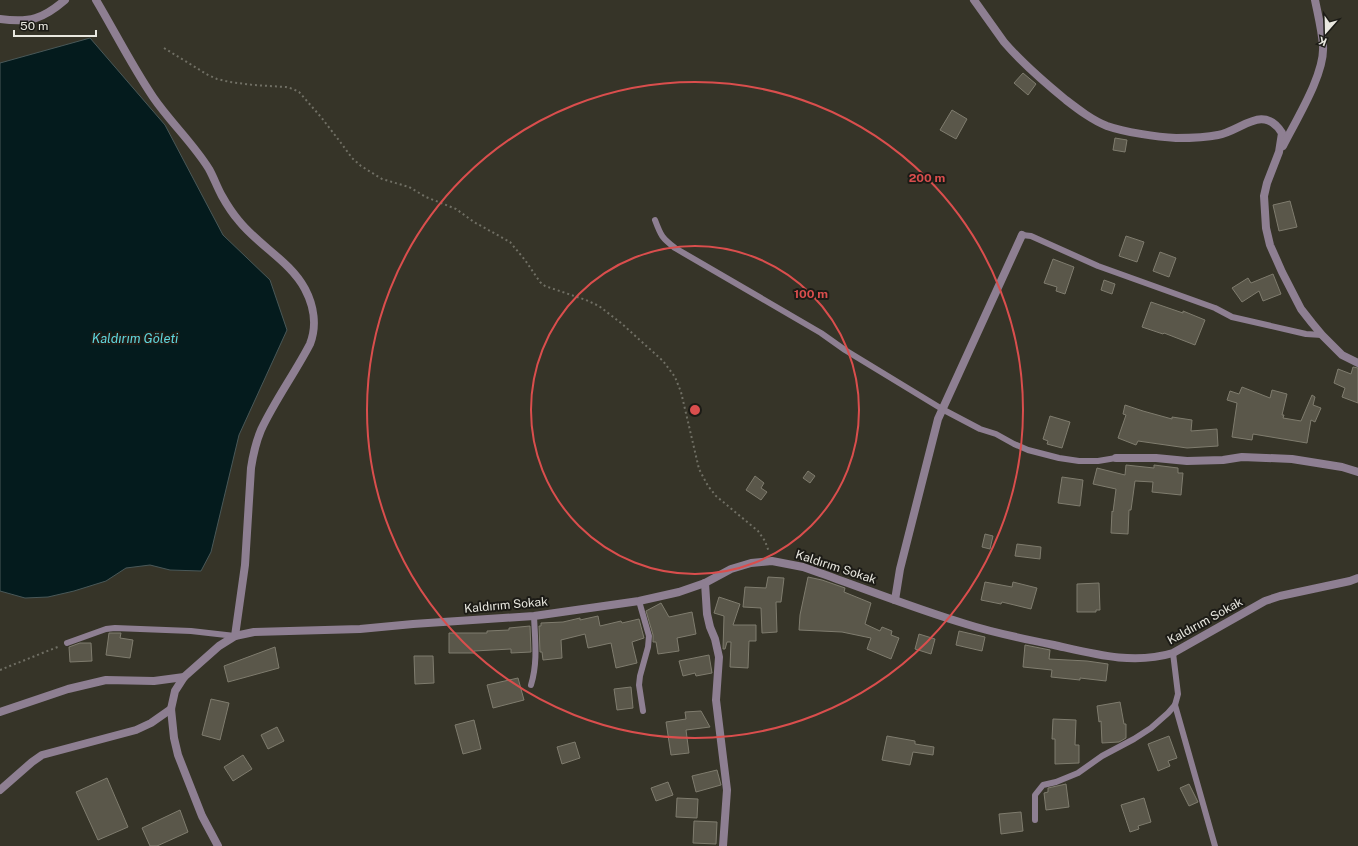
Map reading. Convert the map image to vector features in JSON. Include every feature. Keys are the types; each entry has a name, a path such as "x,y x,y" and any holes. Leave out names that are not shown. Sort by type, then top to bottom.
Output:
{"street":[{"path":"0,19 13,21 32,20 47,14 65,0"},
{"path":"96,0 154,98 188,139 209,170 223,197 240,222 298,279 305,288 314,314 315,324 310,344 261,430 254,454 251,468 245,565 235,636"},
{"path":"974,0 1005,42 1030,68 1060,95 1091,118 1108,126 1127,132 1175,138 1220,135 1253,120 1262,119 1272,121 1279,127 1282,133 1279,152"},
{"path":"1315,0 1323,47 1320,68 1279,152 1267,183 1264,196 1264,211 1270,245 1301,309 1322,335 1342,355 1358,363"},
{"path":"895,600 900,569 938,419 1022,235"},
{"path":"1116,458 1156,458 1187,461 1223,460 1242,457 1292,459 1342,467 1358,472"},
{"name":"Kaldırım Sokak","path":"184,677 219,646 235,636 254,632 360,629 534,616 639,601 684,590 705,583 731,569 751,563 772,561 820,572 895,600 966,624 1020,638 1103,656 1124,659 1143,659 1173,653 1265,601 1280,596 1358,578"},
{"path":"705,583 707,614 719,657 716,700 727,790 723,846"},
{"path":"184,677 175,691 171,709 174,738 178,755 202,816 218,846"},
{"path":"0,712 61,691 106,680 154,681 184,677"},
{"path":"0,790 42,755 136,730 151,723 171,709"}],"lane":[{"path":"655,220 664,240 675,248 821,333 845,350 942,410 980,429 996,434 1028,450 1059,458 1079,461 1098,461 1116,458"},
{"path":"1022,235 1031,236 1098,266 1215,308 1232,316 1306,334 1322,335"},
{"path":"639,601 649,636 648,647 639,685 643,711"},
{"path":"531,684 535,672 536,660 534,616"},
{"path":"67,643 106,628 191,632 235,636"},
{"path":"1035,820 1035,795 1043,785 1056,782 1078,773 1102,756 1125,745 1151,728 1175,705 1178,694 1173,653"},
{"path":"1175,705 1215,846"}],"path":[{"path":"164,48 217,79 253,85 286,87 299,92 321,117 352,158 365,169 382,179 409,187 426,197 456,209 474,222 510,242 540,282 545,286 599,306 621,323 663,361 675,377 681,392 699,469 703,477 716,496 758,531 765,541 772,561"},
{"path":"0,670 67,643"}],"water":[{"name":"Kaldırım Göleti","path":"90,38 165,125 223,235 270,280 287,330 239,435 211,552 201,571 170,570 150,565 126,568 106,581 74,591 48,597 25,598 0,591 0,63"}],"building":[{"path":"1023,73 1036,84 1028,95 1014,83"},
{"path":"952,110 967,119 956,139 940,130"},
{"path":"1115,138 1127,140 1125,152 1113,150"},
{"path":"1290,201 1297,227 1279,231 1273,205"},
{"path":"1126,236 1144,242 1137,262 1119,256"},
{"path":"1160,252 1176,258 1169,277 1153,271"},
{"path":"1053,259 1074,267 1065,294 1056,291 1057,287 1044,283"},
{"path":"1273,274 1281,294 1263,301 1259,291 1242,302 1232,288 1248,278 1251,283"},
{"path":"1104,280 1115,284 1112,294 1101,290"},
{"path":"1151,302 1183,313 1183,311 1205,320 1195,345 1164,333 1163,334 1142,327"},
{"path":"1353,367 1358,368 1358,403 1342,397 1345,388 1334,383 1338,369 1351,374"},
{"path":"1242,387 1270,398 1272,390 1287,394 1282,415 1284,415 1283,418 1301,421 1312,395 1315,397 1313,405 1321,408 1315,422 1311,420 1307,443 1253,434 1252,440 1232,437 1237,403 1227,400 1230,391 1239,394"},
{"path":"1125,405 1172,419 1172,417 1192,420 1191,431 1217,429 1218,446 1187,448 1138,441 1136,445 1118,438 1126,415 1123,414"},
{"path":"1050,416 1070,422 1062,448 1047,444 1048,441 1043,439"},
{"path":"1126,465 1154,468 1154,465 1178,468 1178,473 1183,473 1181,495 1152,492 1153,482 1135,481 1131,510 1129,510 1128,534 1111,533 1112,511 1113,512 1116,489 1093,484 1097,468 1125,475"},
{"path":"808,471 815,476 810,483 803,478"},
{"path":"755,476 764,483 761,488 767,492 761,500 746,490"},
{"path":"1062,477 1083,480 1080,506 1058,503"},
{"path":"985,534 993,536 990,549 982,547"},
{"path":"1017,544 1041,547 1040,559 1015,556"},
{"path":"768,577 784,578 781,602 776,602 777,632 762,633 761,608 743,607 745,587 766,588"},
{"path":"808,577 845,588 844,592 871,603 865,624 880,631 882,627 892,631 891,635 899,638 891,659 867,649 871,638 842,632 799,630 800,615"},
{"path":"985,582 1012,587 1013,582 1037,588 1031,609 1002,602 1001,604 981,600"},
{"path":"1099,583 1100,610 1096,610 1096,612 1077,612 1077,584"},
{"path":"719,597 740,604 733,625 756,625 756,641 749,641 748,668 730,667 731,642 727,642 725,649 723,649 724,616 714,613"},
{"path":"661,603 669,617 692,612 696,634 677,638 679,651 658,654 656,642 653,642 653,635 646,611"},
{"path":"598,616 600,626 621,621 622,623 639,619 644,638 632,642 637,663 616,668 611,643 588,648 585,634 561,640 562,658 543,660 542,652 540,652 539,626 541,626 541,623 563,622 580,618 580,620"},
{"path":"530,626 531,652 511,653 511,649 474,651 474,653 449,653 449,633 487,633 487,631 509,630 509,628"},
{"path":"959,631 985,637 982,651 956,645"},
{"path":"109,633 121,633 120,638 133,640 130,658 106,655"},
{"path":"919,634 935,639 931,654 915,649"},
{"path":"80,643 91,643 92,661 70,662 69,647"},
{"path":"1025,645 1050,650 1049,659 1087,661 1108,664 1106,681 1051,677 1052,670 1023,667"},
{"path":"275,647 279,668 228,682 224,666"},
{"path":"709,655 712,673 696,676 695,673 683,676 679,661"},
{"path":"414,656 433,656 434,683 415,684"},
{"path":"518,678 524,700 493,708 487,685"},
{"path":"631,687 633,708 617,710 614,689"},
{"path":"211,699 229,703 220,740 202,735"},
{"path":"1120,702 1124,724 1126,724 1126,738 1119,742 1102,743 1101,721 1099,722 1097,706"},
{"path":"701,711 710,727 686,730 689,753 671,755 666,722 686,719 685,712"},
{"path":"1053,719 1076,720 1075,745 1079,745 1079,763 1055,764 1055,739 1052,739"},
{"path":"474,720 481,749 463,754 455,725"},
{"path":"277,727 284,741 268,749 261,735"},
{"path":"887,736 915,741 915,744 934,747 933,755 913,752 910,765 882,760"},
{"path":"1169,736 1177,758 1168,761 1170,766 1158,771 1148,744"},
{"path":"575,742 580,758 562,764 557,747"},
{"path":"243,755 252,769 233,781 224,767"},
{"path":"717,770 721,785 696,792 692,776"},
{"path":"107,778 128,827 98,840 76,792"},
{"path":"668,782 673,795 656,801 651,788"},
{"path":"1066,784 1069,807 1046,810 1044,793 1048,792 1048,788"},
{"path":"1189,784 1198,802 1189,806 1180,788"},
{"path":"677,798 698,799 697,818 676,817"},
{"path":"1144,798 1151,822 1138,826 1139,829 1130,832 1121,805"},
{"path":"180,810 188,832 157,846 150,846 142,828"},
{"path":"1021,812 1023,831 1001,834 999,814"},
{"path":"694,821 717,822 716,844 693,843"}]}
